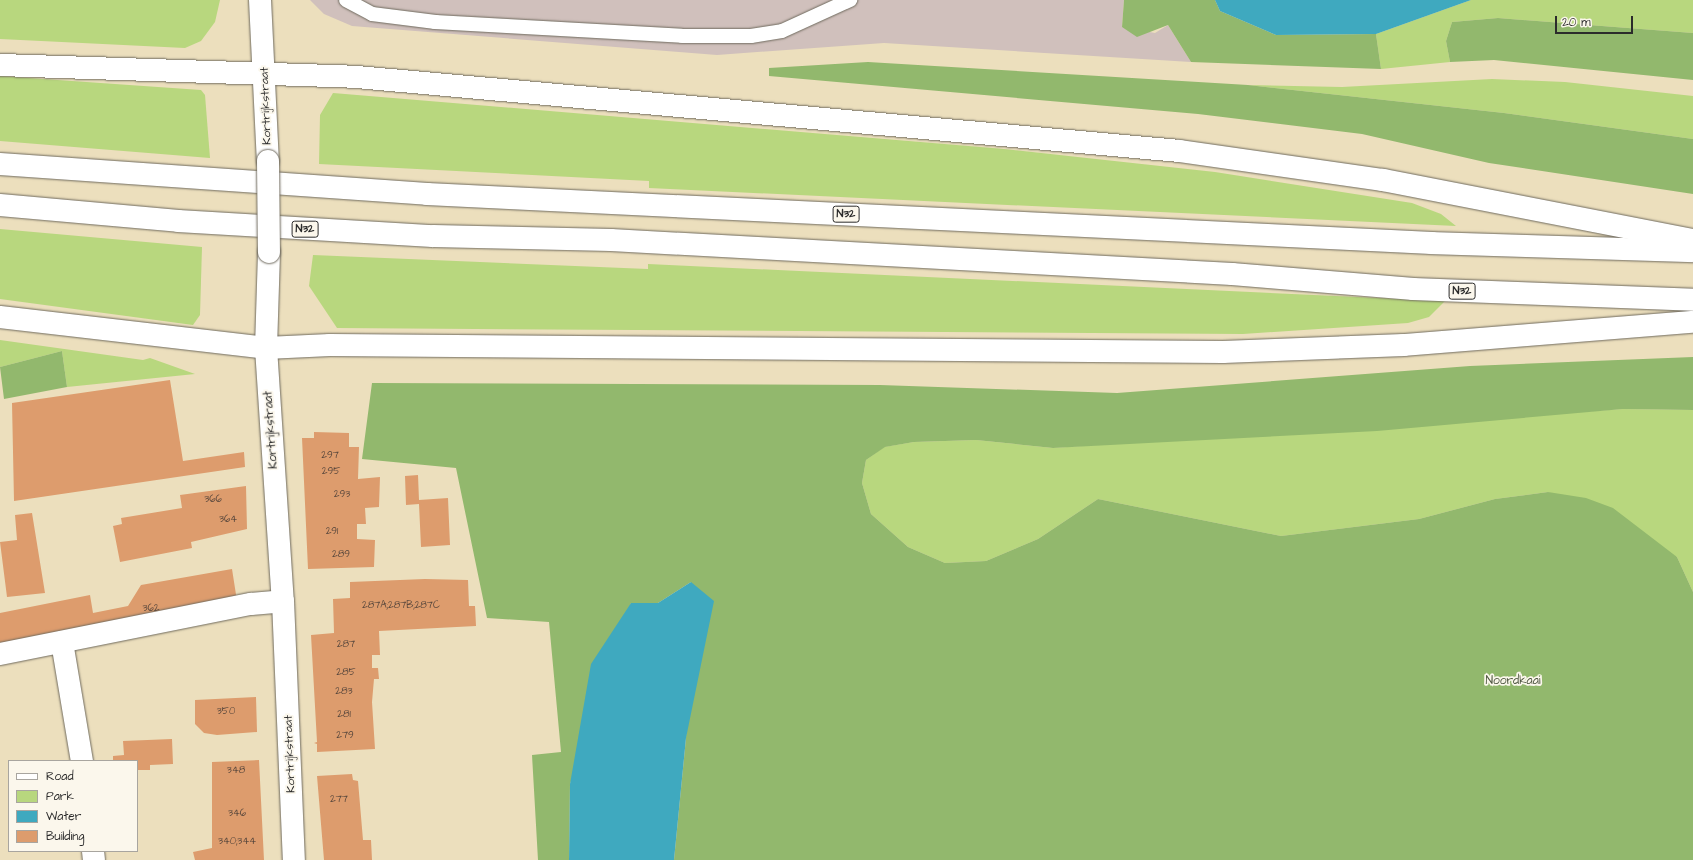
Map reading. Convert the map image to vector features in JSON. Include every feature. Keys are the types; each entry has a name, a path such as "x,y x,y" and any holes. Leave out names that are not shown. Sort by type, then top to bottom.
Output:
{"main road":[{"name":"Kortrijkstraat","path":"260,0 265,74 268,161 269,252 266,348 284,601 294,860"},
{"path":"0,65 357,77 1179,151 1383,180 1693,240"},
{"name":"N32","path":"0,164 428,194 1432,243 1693,251"},
{"name":"N32","path":"0,204 178,221 433,236 627,241 1232,274 1413,289 1693,300"},
{"path":"0,317 266,348 330,345 1223,352 1404,345 1693,322"},
{"path":"0,654 284,601"},
{"path":"62,642 82,760"}],"lane":[{"path":"346,0 372,14 435,22 705,36 751,36 782,31 850,0"}],"shaded area":[{"path":"310,0 1124,0 1122,27 1155,33 1168,25 1191,62 884,43 717,55 352,26 324,14"}],"green space":[{"path":"0,0 220,0 215,22 201,41 185,48 0,39"},
{"path":"1124,0 1215,0 1220,11 1276,35 1376,34 1381,69 1191,62 1168,25 1137,37 1122,27"},
{"path":"1471,0 1693,0 1693,33 1498,18 1452,22 1446,41 1450,62 1381,69 1376,34"},
{"path":"1498,18 1693,33 1693,80 1494,60 1450,62 1446,41 1452,22"},
{"path":"868,62 1248,85 1504,113 1693,139 1693,194 1489,163 1362,134 1198,114 769,76 769,68"},
{"path":"0,76 201,90 205,95 210,158 0,141"},
{"path":"1492,79 1565,82 1693,96 1693,139 1504,113 1248,85 1342,87"},
{"path":"333,93 1004,149 1215,172 1412,203 1441,214 1456,226 649,188 649,181 319,164 320,115"},
{"path":"0,229 202,247 200,315 193,325 0,299"},
{"path":"313,255 648,269 648,264 1445,301 1429,317 1408,323 1243,334 337,328 309,286"},
{"path":"0,340 143,360 150,358 195,374 67,387 62,351 0,367"},
{"path":"62,351 67,387 4,399 0,367"},
{"name":"Noordkaai","path":"1693,357 1693,410 1623,409 1377,431 1053,448 976,440 914,442 885,447 866,460 862,483 871,514 908,547 945,563 986,561 1038,539 1098,499 1281,536 1419,519 1495,499 1548,492 1586,498 1613,508 1677,557 1693,592 1693,860 674,860 686,738 691,582 658,603 631,603 570,784 569,860 538,860 532,755 561,752 549,622 487,618 456,468 362,459 372,383 880,385 1117,393 1470,366"},
{"path":"1623,409 1693,410 1693,592 1677,557 1548,492 1495,499 1419,519 1281,536 1098,499 1038,539 986,561 945,563 908,547 871,514 862,483 866,460 884,447 914,442 976,440 1053,448"}],"water":[{"path":"1215,0 1471,0 1376,34 1276,35 1220,11"},
{"path":"691,582 714,601 686,738 674,860 569,860 570,784 591,664 631,603 658,603"}],"building":[{"path":"170,380 183,461 244,452 245,467 14,501 12,403"},
{"path":"314,432 349,433 349,447 359,447 358,479 380,477 379,507 365,508 366,524 357,524 357,539 375,540 374,567 308,569 302,438 314,438"},
{"path":"418,475 419,500 448,498 450,545 421,547 419,504 406,505 405,476"},
{"path":"246,486 247,529 191,542 192,548 120,562 113,526 122,524 121,518 182,508 180,495"},
{"path":"32,513 45,593 7,597 0,542 17,540 15,515"},
{"path":"232,569 237,601 0,649 0,613 90,595 93,613 128,606 141,585"},
{"path":"425,579 468,580 469,606 475,606 476,626 379,631 380,655 372,655 372,668 378,668 379,679 374,679 372,702 375,749 317,752 317,744 314,743 317,742 311,635 334,633 333,599 350,598 350,582"},
{"path":"256,697 257,732 217,735 204,733 195,724 195,700"},
{"path":"172,739 173,764 150,765 150,770 138,770 138,760 113,760 113,756 124,755 123,741"},
{"path":"259,760 264,860 195,860 193,852 212,848 212,762"},
{"path":"352,774 353,780 358,781 363,840 371,840 372,860 324,860 317,776"}]}
